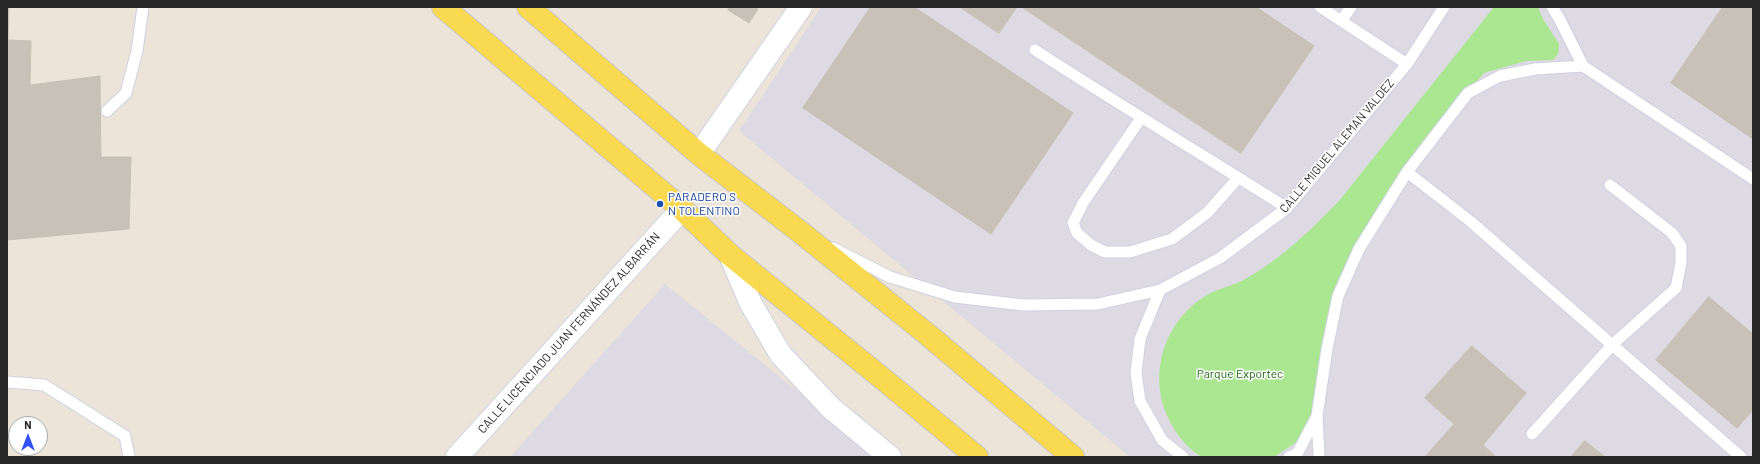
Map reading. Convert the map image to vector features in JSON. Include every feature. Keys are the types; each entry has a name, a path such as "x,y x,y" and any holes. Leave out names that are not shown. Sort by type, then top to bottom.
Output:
{"main road":[{"path":"443,7 682,209 730,255 977,457"},
{"path":"528,7 699,154 927,334 1073,457"}],"street":[{"path":"699,154 801,7"},
{"name":"CALLE LICENCIADO JUAN FERNÁNDEZ ALBARRÁN","path":"457,457 682,209"},
{"path":"730,255 750,304 781,354 831,408 890,457"}],"lane":[{"path":"107,111 126,93 137,51 143,7"},
{"path":"1320,7 1407,64"},
{"path":"1341,21 1351,7"},
{"name":"CALLE MIGUEL ALEMAN VALDEZ","path":"799,232 890,277 956,297 1023,305 1098,304 1160,290 1220,258 1287,208 1407,64 1444,7"},
{"path":"1552,7 1583,66 1753,179"},
{"path":"1035,50 1141,118 1287,208"},
{"path":"1319,457 1317,416 1327,349 1338,296 1359,250 1407,172 1468,93 1500,76 1535,69 1583,66"},
{"path":"1141,118 1083,203 1074,223 1077,233 1090,245 1105,252 1130,252 1172,239 1206,214 1238,178"},
{"path":"1407,172 1470,221 1741,457"},
{"path":"1532,434 1613,344 1676,288 1681,262 1681,246 1672,233 1610,186"},
{"path":"1160,290 1140,339 1136,372 1140,400 1158,434 1162,440 1183,457"},
{"path":"7,382 44,385 125,436 129,457"},
{"path":"1289,457 1297,454 1317,416"}],"shaded area":[{"path":"821,7 1753,7 1753,457 1130,457 739,131"},
{"path":"665,284 879,457 510,457"}],"green space":[{"name":"Parque Exportec","path":"1494,7 1538,7 1543,19 1559,44 1558,54 1553,60 1526,61 1484,73 1452,110 1352,254 1312,418 1305,431 1295,443 1274,457 1203,457 1196,453 1178,435 1169,420 1163,405 1160,389 1159,373 1162,357 1166,342 1173,329 1182,316 1207,295 1244,280 1274,261 1308,232 1339,201"}],"building":[{"path":"7,7 9,7 8,40 31,41 30,85 100,76 101,157 131,157 129,229 7,240"},
{"path":"730,7 755,7 758,9 749,23 728,10"},
{"path":"871,7 914,7 1073,113 991,234 803,108"},
{"path":"960,7 1017,7 999,33"},
{"path":"1022,7 1256,7 1314,46 1241,153"},
{"path":"1723,7 1753,7 1753,139 1671,83"},
{"path":"1709,297 1753,334 1753,410 1737,428 1656,360"},
{"path":"1472,346 1526,393 1483,445 1496,457 1425,457 1454,424 1425,398"},
{"path":"1585,441 1605,457 1571,457"}],"place":[{"name":"PARADERO S N TOLENTINO","path":"660,204"}]}
